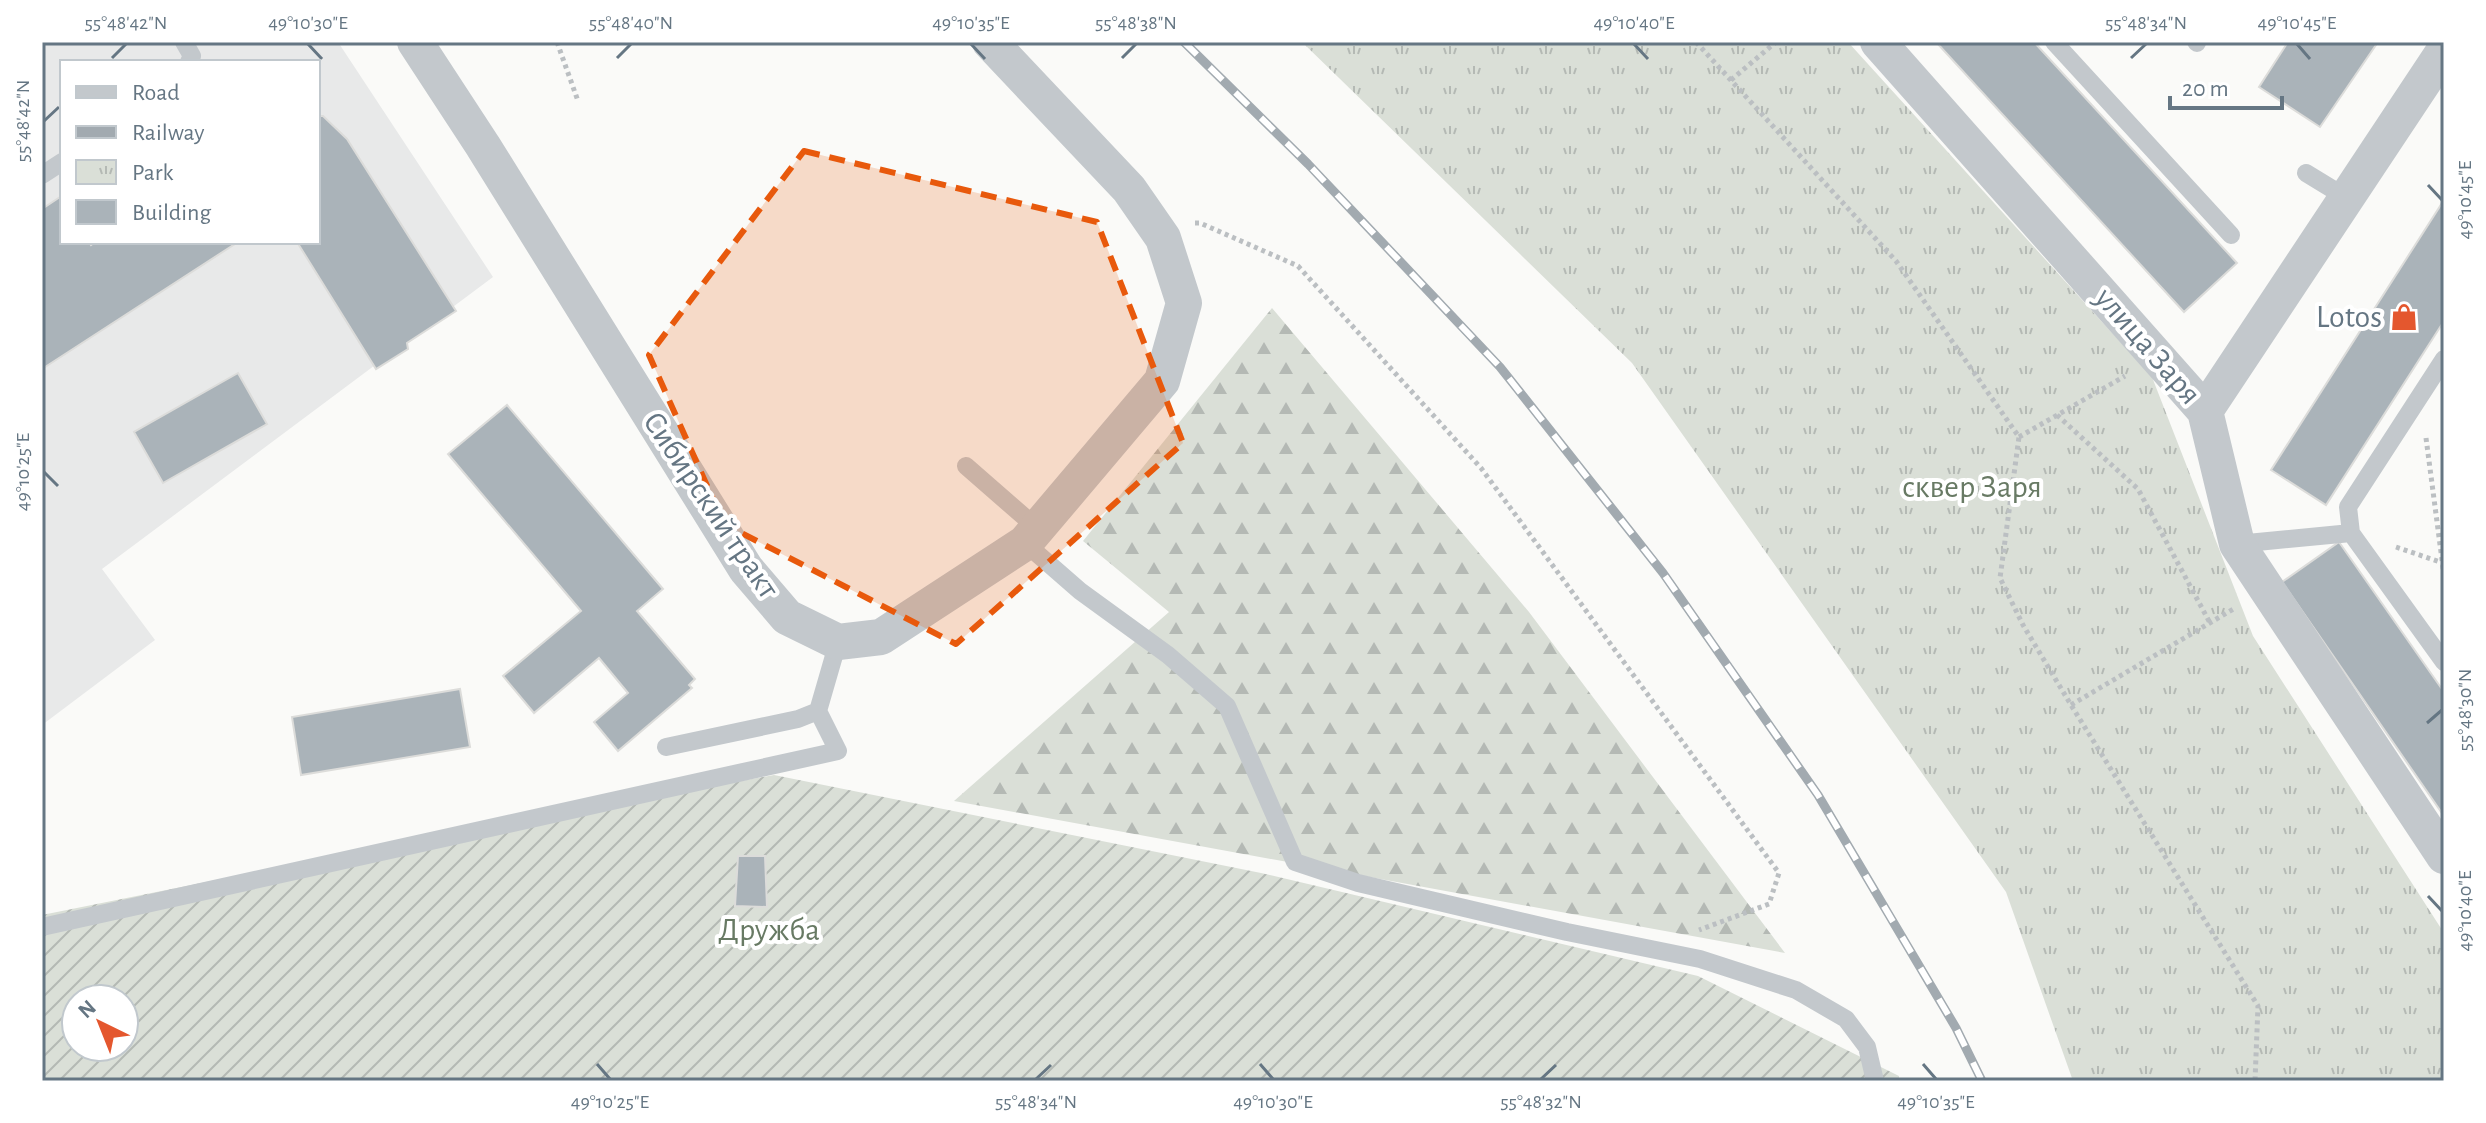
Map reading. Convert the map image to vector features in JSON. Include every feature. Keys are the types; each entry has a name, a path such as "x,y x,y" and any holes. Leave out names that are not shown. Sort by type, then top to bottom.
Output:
{"street":[{"name":"Сибирский тракт","path":"415,42 746,569 787,617 838,642"},
{"path":"838,642 881,637 1031,536 1162,381 1184,303 1163,238 1129,189 990,42"},
{"name":"улица Заря","path":"1878,42 2205,411 2237,544 2444,856"},
{"path":"2205,411 2444,51"}],"lane":[{"path":"184,42 192,56 190,60"},
{"path":"2054,42 2231,235"},
{"path":"42,175 60,163"},
{"path":"2306,173 2347,198"},
{"path":"2444,359 2348,507 2351,533 2444,662"},
{"path":"966,466 1080,591 1168,655 1227,706 1295,862 1358,883 1700,959 1796,990 1846,1019 1867,1047 1875,1081"},
{"path":"2237,544 2351,533"},
{"path":"42,927 838,751 818,711 838,642"},
{"path":"666,747 798,719 818,711"}],"path":[{"path":"557,42 578,101"},
{"path":"1696,42 1896,261 2019,437 2000,578 2023,625 2071,705 2258,1006 2255,1081"},
{"path":"1731,80 1776,42"},
{"path":"1156,228 1200,223 1298,266 1481,468 1779,873 1769,904 1650,949"},
{"path":"2019,437 2158,357"},
{"path":"2421,395 2444,575"},
{"path":"2057,415 2138,489 2210,623"},
{"path":"2071,705 2267,589"}],"highlighted area":[{"path":"804,151 1097,222 1183,443 956,644 724,524 649,355"}],"shaded area":[{"path":"42,42 338,42 493,277 102,569 155,640 42,725"}],"green space":[{"name":"сквер Заря","path":"1302,42 1848,42 2152,377 2253,636 2444,933 2444,1081 2073,1081 2006,892 1632,363"},
{"path":"1272,308 1529,612 1785,953 954,801 1169,612 1083,541"},
{"name":"Дружба","path":"774,775 1261,873 1698,976 1899,1076 1899,1081 42,1081 42,915 391,845"}],"building":[{"path":"1936,42 2034,42 2237,263 2184,312"},
{"path":"2288,42 2378,42 2320,127 2259,87"},
{"path":"320,116 347,139 456,311 407,343 408,349 376,369 298,244 320,244"},
{"path":"60,197 60,244 235,244 42,369 42,209"},
{"path":"2444,200 2444,321 2326,505 2271,470"},
{"path":"238,373 267,424 163,483 134,432"},
{"path":"507,405 663,589 637,611 695,679 689,685 692,688 618,751 594,722 628,693 599,658 534,713 503,676 581,611 448,454"},
{"path":"2339,542 2444,692 2444,816 2282,582"},
{"path":"460,689 470,747 301,775 292,717"},
{"path":"738,856 765,856 767,907 735,906"}],"railway":[{"path":"1184,42 1308,164 1500,367 1663,573 1818,795 1956,1028 1982,1081"}],"place":[{"name":"Lotos","path":"2404,317"}]}
